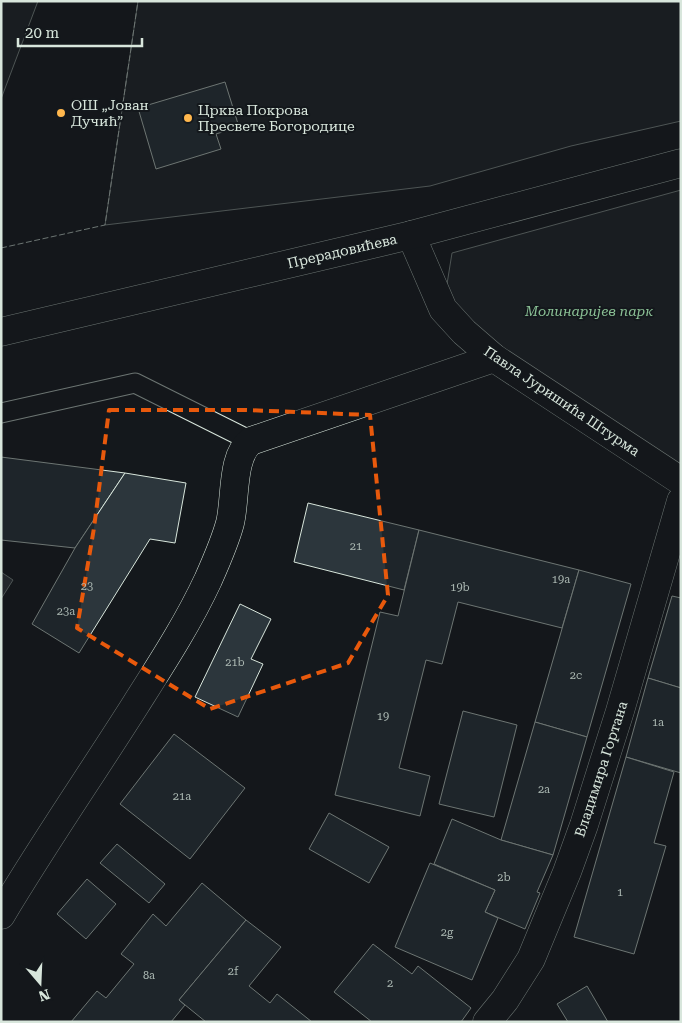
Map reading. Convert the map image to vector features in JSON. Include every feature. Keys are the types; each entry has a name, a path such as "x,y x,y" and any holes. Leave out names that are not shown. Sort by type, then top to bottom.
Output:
{"street":[{"name":"Прерадовићева","path":"1,332 411,234 681,163"},
{"name":"Павла Јуришића Штурма","path":"411,234 442,309 464,332 494,358 681,481"},
{"path":"1,915 49,836 112,743 195,609 214,567 230,523 239,458 244,447 251,441 494,358"},
{"name":"Владимира Гортана","path":"486,1022 505,1000 531,960 567,872 620,711 681,501"}],"lane":[{"path":"1,413 135,384 251,441"}],"highlighted area":[{"path":"109,410 246,410 370,415 388,595 348,663 210,709 77,628 94,528"}],"green space":[{"path":"1,1 38,1 1,99"},
{"path":"138,1 681,1 681,121 571,146 430,186 105,225"},
{"name":"Молинаријев парк","path":"681,190 681,481 443,309 452,253"}],"shaded area":[{"path":"1,572 13,580 1,599"}],"building":[{"name":"Црква Покрова Пресвете Богородице","path":"225,82 239,127 216,134 221,149 156,169 138,108"},
{"path":"1,457 125,473 75,548 1,540"},
{"path":"125,473 186,483 175,543 150,539 79,653 32,624 75,548"},
{"path":"308,503 419,530 404,590 294,562"},
{"path":"419,530 579,570 562,628 458,602 442,664 426,660 399,768 430,776 420,816 335,795 380,612 398,616"},
{"path":"579,570 631,584 587,737 535,722"},
{"path":"672,596 681,598 681,688 648,678"},
{"path":"240,604 271,619 251,659 263,664 238,717 195,697"},
{"path":"648,678 681,688 681,773 626,757"},
{"path":"463,711 517,725 494,817 439,804"},
{"path":"535,722 587,737 553,855 501,840"},
{"path":"174,734 245,788 190,859 120,804"},
{"path":"626,757 674,772 654,843 666,846 634,954 574,937"},
{"path":"329,813 389,847 369,883 309,849"},
{"path":"452,819 501,840 553,855 537,892 540,893 525,929 485,912 495,890 434,864"},
{"path":"117,844 165,884 149,903 100,863"},
{"path":"430,863 495,890 485,912 498,918 472,980 395,947"},
{"path":"87,879 116,904 86,939 57,914"},
{"path":"202,883 246,920 179,1000 185,1005 171,1022 71,1022 97,991 106,998 134,964 121,954 153,914 166,926"},
{"path":"246,920 281,947 249,986 270,1003 277,994 312,1022 206,1022 179,1000"},
{"path":"373,944 412,974 418,966 471,1008 461,1022 372,1022 334,992"},
{"path":"587,986 608,1022 568,1022 557,1004"}],"fence":[{"path":"1,248 105,225 138,1"}],"place":[{"name":"ОШ „Јован Дучић”","path":"61,113"},
{"name":"Црква Покрова Пресвете Богородице","path":"188,118"}]}
